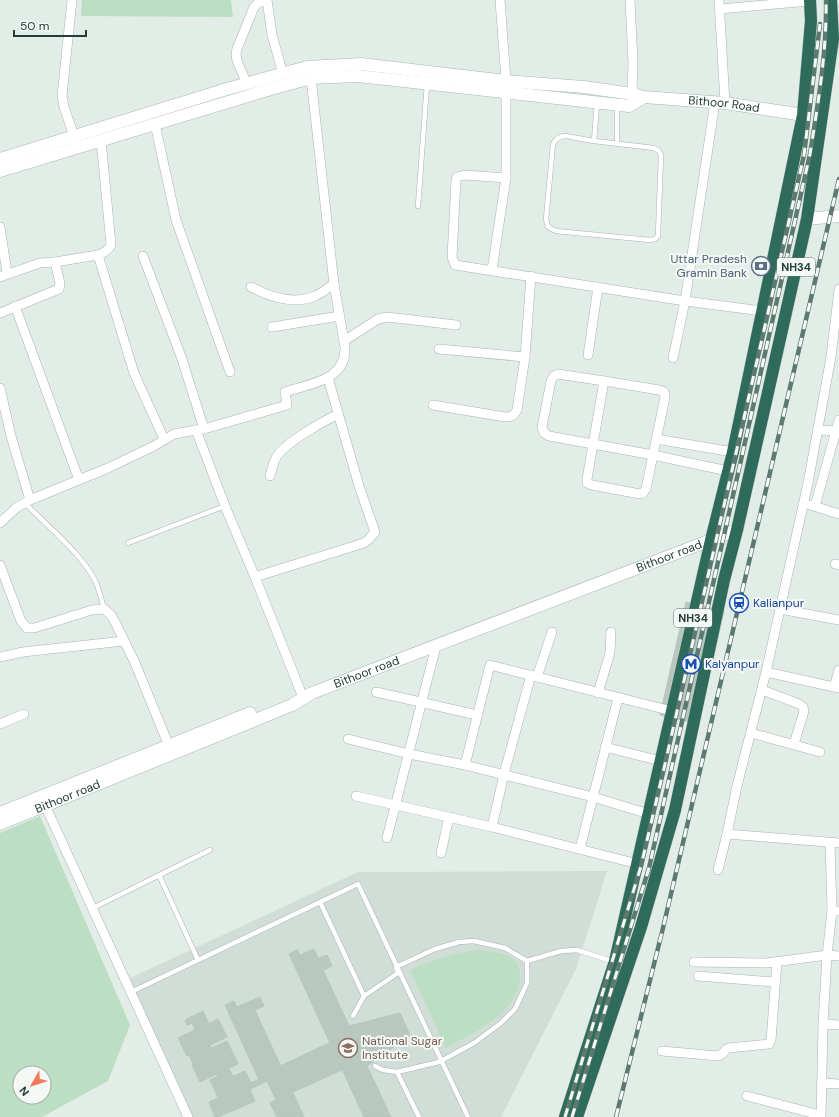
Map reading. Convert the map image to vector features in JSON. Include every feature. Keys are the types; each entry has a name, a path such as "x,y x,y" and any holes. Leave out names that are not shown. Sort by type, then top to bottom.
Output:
{"highway":[{"name":"NH34","path":"577,1117 641,927 675,810 724,580 737,530 807,219 832,39 831,0"},
{"name":"NH34","path":"565,1117 615,961 711,540 733,452 804,115 812,22 810,1"}],"street":[{"path":"72,0 62,96 77,148"},
{"path":"247,84 237,61 237,49 254,7 265,0 272,34 283,74"},
{"path":"492,270 506,178 506,87 500,0"},
{"path":"630,0 633,62 632,94"},
{"path":"673,358 685,301 720,103 719,4 810,1"},
{"path":"0,159 307,67 361,64 617,105 629,106 644,97"},
{"path":"0,171 311,78 358,76 427,84 506,87"},
{"path":"0,524 13,510 27,502 108,468 180,432 200,430 287,405 285,392 328,378 344,361 346,355 334,284 311,78"},
{"name":"Bithoor Road","path":"506,87 584,87 644,97 720,103 804,115"},
{"path":"155,124 176,220 230,372"},
{"path":"0,227 4,275 40,263 98,255 108,250 111,245 101,140"},
{"path":"506,178 465,175 457,177 455,182 452,260 457,266 492,270 762,312"},
{"path":"807,219 839,216"},
{"path":"98,255 134,372 164,439"},
{"path":"0,813 290,697 307,694 225,506 200,430 182,359 143,256"},
{"path":"0,313 60,287 55,262"},
{"path":"433,405 505,417 513,416 517,410 525,357 531,276"},
{"path":"251,287 266,295 286,299 317,295 334,284"},
{"path":"588,355 598,287"},
{"path":"718,870 737,786 762,690 818,430 831,357 839,289"},
{"path":"15,306 79,480"},
{"path":"272,327 340,316"},
{"path":"344,341 378,320 387,317 456,325"},
{"path":"439,349 525,357"},
{"path":"604,381 594,444 587,479 588,483 640,494 643,493 646,489 653,455 656,439 665,397 664,392 659,390 604,381 558,374 554,376 551,381 542,427 544,433 549,436 594,444 653,455 728,471"},
{"path":"255,577 364,543 374,535 375,532 359,486 328,378"},
{"path":"0,388 27,502"},
{"path":"270,476 276,458 281,451 311,429 338,414"},
{"path":"815,506 838,431 839,420"},
{"path":"818,430 838,431"},
{"path":"656,439 733,452"},
{"path":"803,502 839,514"},
{"name":"Bithoor road","path":"0,824 292,705 307,694 737,530"},
{"path":"0,565 21,622 26,628 34,628 92,610 104,609 111,615 135,663 169,746"},
{"path":"780,609 839,620"},
{"path":"492,827 504,774 534,676 552,632"},
{"path":"598,693 610,653 611,632"},
{"path":"0,657 22,652 124,640"},
{"path":"387,838 423,702 436,646"},
{"path":"465,765 476,715 490,665 672,711"},
{"path":"766,672 836,688 839,670"},
{"path":"762,690 799,704 803,707 804,711 794,744"},
{"path":"376,692 476,715"},
{"path":"580,849 618,698"},
{"path":"0,724 24,714"},
{"path":"750,733 820,752"},
{"path":"348,739 409,754 504,774 593,797 649,814"},
{"path":"605,747 661,761"},
{"path":"356,796 492,827 638,864"},
{"path":"45,805 188,1117"},
{"path":"441,853 448,817"},
{"path":"727,834 821,840 834,843 836,911 827,955 823,1024 821,1116 747,1096"},
{"path":"694,962 777,962 827,955 839,956"},
{"path":"662,1051 718,1056 722,1055 726,1049 729,1048 769,1044 771,1040 777,962"},
{"path":"698,976 775,982"},
{"path":"823,1024 839,1025"},
{"path":"821,1083 839,1084"}],"lane":[{"path":"418,206 427,84"},
{"path":"594,141 597,102"},
{"path":"616,143 617,105"},
{"path":"562,136 594,141 654,148 659,151 661,155 658,236 655,239 650,240 556,231 548,227 546,219 555,140 562,136"},
{"path":"27,502 67,544 87,569 97,585 104,609"},
{"path":"128,543 225,506"},
{"path":"92,908 210,850"},
{"path":"159,875 198,960"},
{"path":"131,992 358,884 468,1117"},
{"path":"320,902 364,996"},
{"path":"396,967 435,949 459,942 474,941 505,948 527,961 560,951 577,950 627,966"},
{"path":"375,1066 382,1070 397,1072 441,1061 474,1043 501,1023 515,1009 527,983 527,961"},
{"path":"353,1016 364,996 398,974 396,967"},
{"path":"397,1072 419,1117"}],"shaded area":[{"name":"National Sugar Institute","path":"607,871 576,969 501,1117 192,1117 128,979 358,872"}],"green space":[{"path":"82,0 231,0 233,17 81,16"},
{"path":"40,816 130,1025 108,1081 42,1117 0,1117 0,833"},
{"path":"479,950 500,953 512,958 516,962 519,968 520,976 518,989 512,1001 494,1020 446,1048 410,970 444,957"}],"building":[{"path":"686,602 724,611 698,724 660,715"},
{"path":"314,949 318,958 327,955 332,966 323,970 349,1026 400,1013 410,1035 367,1066 391,1117 364,1117 289,954 297,950 300,955"},
{"path":"260,997 264,1006 255,1010 304,1117 277,1117 270,1103 276,1100 267,1081 261,1084 225,1005 234,1001 237,1007"},
{"path":"203,1011 209,1024 218,1019 227,1037 187,1056 178,1038 195,1030 192,1023 187,1025 185,1020"},
{"path":"227,1041 238,1064 200,1082 189,1055 210,1045 212,1048"},
{"path":"329,1043 342,1070 293,1092 280,1066"},
{"path":"229,1069 233,1076 213,1086 210,1080 218,1076 217,1074"},
{"path":"245,1071 251,1083 259,1079 261,1084 250,1089 255,1101 215,1117 209,1102 218,1098 213,1086"}],"railway":[{"path":"572,1117 649,868 810,154 819,97 825,39 826,0"},
{"path":"565,1117 641,866 665,764 804,155 820,24"},
{"path":"616,1117 663,928 839,179"}],"place":[{"name":"Uttar Pradesh Gramin Bank","path":"761,266"},
{"name":"Kalianpur","path":"739,603"},
{"name":"Kalyanpur","path":"691,664"},
{"name":"National Sugar Institute","path":"348,1048"}]}
